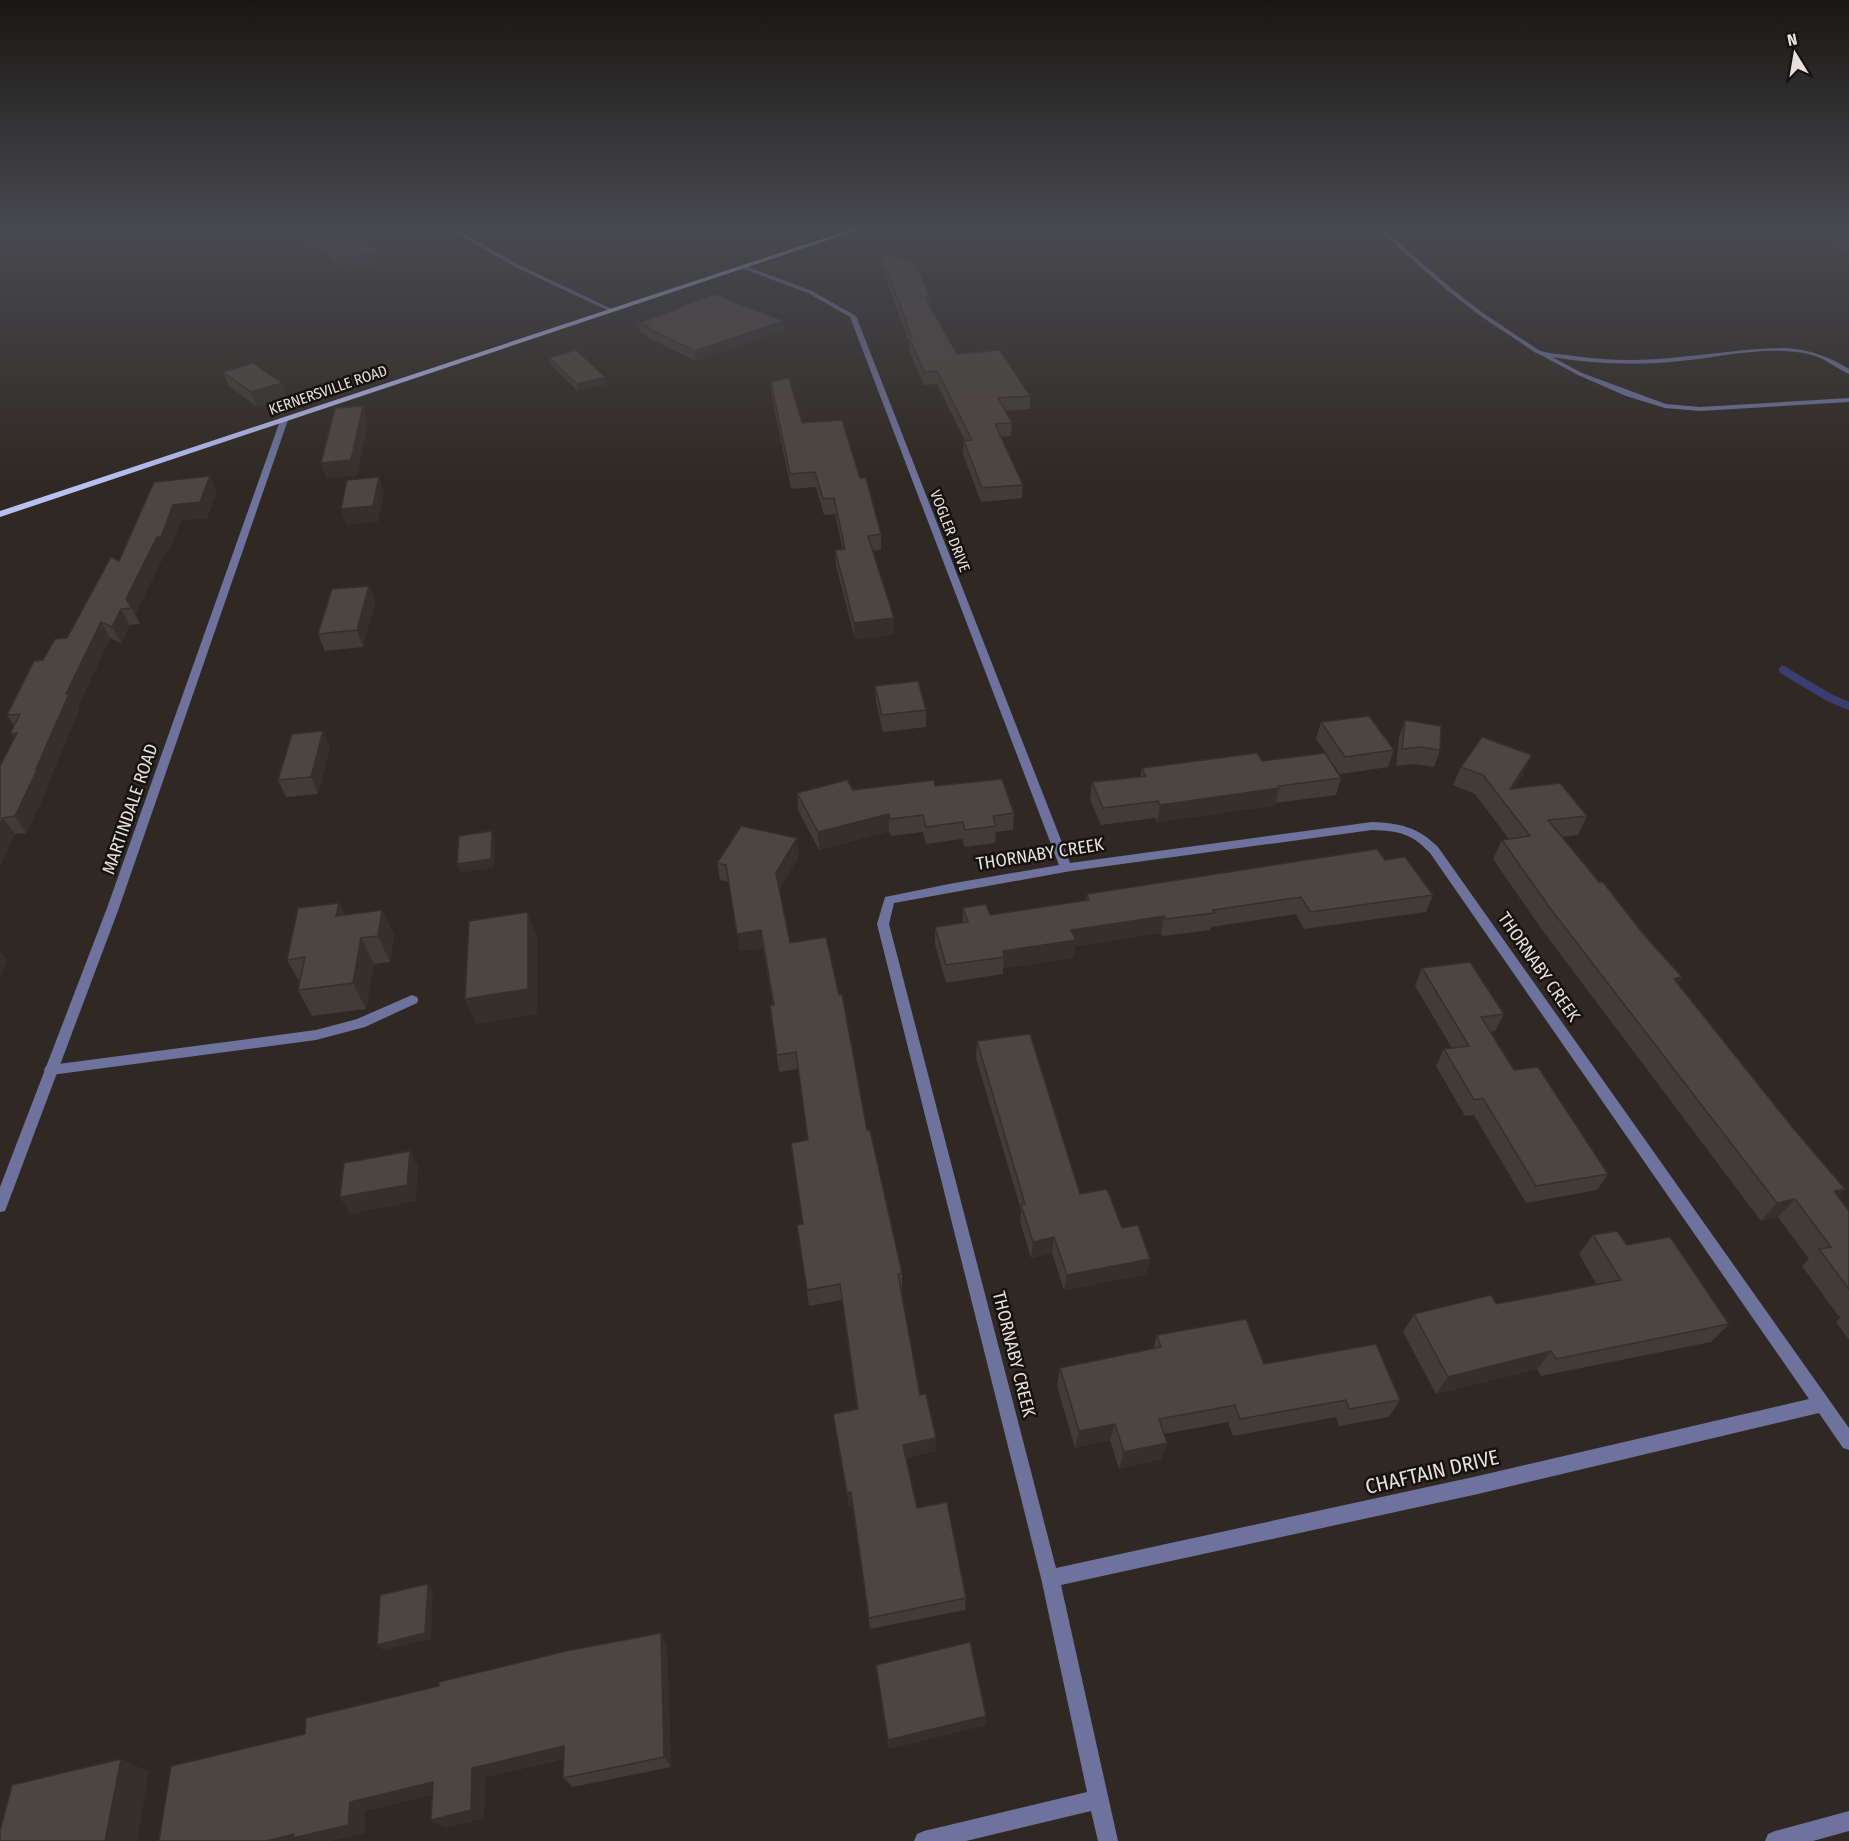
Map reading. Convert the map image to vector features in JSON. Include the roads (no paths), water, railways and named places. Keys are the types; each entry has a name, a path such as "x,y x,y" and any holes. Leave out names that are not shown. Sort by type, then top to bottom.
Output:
{"main road":[{"name":"KERNERSVILLE ROAD","path":"0,514 608,311"}],"street":[{"name":"VOGLER DRIVE","path":"845,311 854,316 1066,869"},
{"path":"1479,311 1538,352 1580,374 1665,406 1700,409 1849,400"},
{"path":"1538,352 1591,361 1635,362 1684,359 1766,349 1805,351 1828,358 1849,372"},
{"name":"MARTINDALE ROAD","path":"0,1206 112,908 284,420"},
{"name":"THORNABY CREEK","path":"1108,1841 1050,1578 883,924 889,900 1066,869 1372,826 1396,827 1419,834 1434,850 1849,1442"},
{"path":"51,1070 316,1035 360,1023 412,1000"},
{"name":"CHAFTAIN DRIVE","path":"1050,1578 1478,1485 1822,1404"},
{"path":"924,1841 1098,1799"},
{"path":"1775,1841 1849,1821"}],"waterway":[{"path":"1783,670 1828,697 1849,706"}]}
